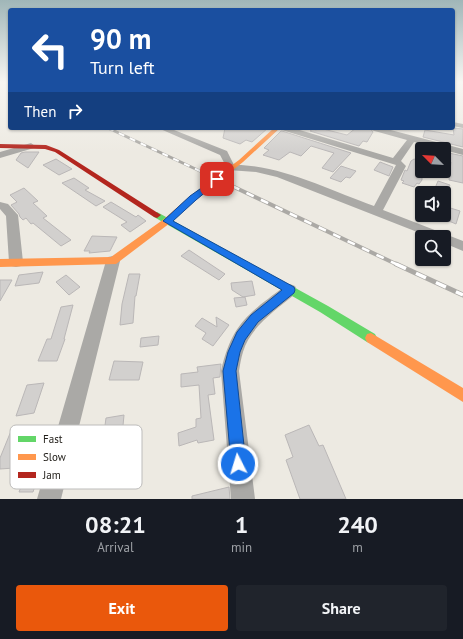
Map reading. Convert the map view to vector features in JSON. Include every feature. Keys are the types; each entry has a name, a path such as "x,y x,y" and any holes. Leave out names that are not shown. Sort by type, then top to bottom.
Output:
{"street":[{"path":"167,130 224,153 231,168"},
{"path":"0,263 113,261 168,221 193,198 231,168 275,130"},
{"path":"292,130 396,161 401,166 377,211"},
{"path":"382,130 463,152"},
{"path":"396,161 412,138"},
{"path":"0,146 38,146 57,151 168,221 290,290 463,395"},
{"path":"0,155 22,148 38,146"},
{"path":"231,168 243,167 264,170 377,211 423,230"},
{"path":"0,205 12,215 16,262"},
{"path":"451,241 463,246"},
{"path":"69,425 113,261"},
{"path":"243,499 230,371 234,352 241,336 254,319 290,290"},
{"path":"49,499 52,489"}],"building":[{"path":"455,128 463,129 463,147 451,144 451,142 443,142 423,137 425,130 454,135 453,130 455,130"},
{"path":"225,130 266,130 252,142 246,140 240,144 223,138"},
{"path":"327,130 347,135 353,130 371,130 373,132 367,142 363,141 359,146 310,131"},
{"path":"281,131 351,153 333,172 322,168 334,153 311,146 301,156 290,152 279,160 263,155 269,150 264,148"},
{"path":"39,152 28,168 16,160 21,153"},
{"path":"451,153 463,156 463,183 449,180 449,178 451,178"},
{"path":"56,159 72,169 59,175 43,165"},
{"path":"415,159 415,178 422,178 419,184 417,183 414,187 402,183 404,181 401,180 411,161"},
{"path":"380,162 393,167 389,176 374,170"},
{"path":"341,166 356,171 350,178 346,177 341,182 330,178"},
{"path":"74,178 89,188 85,190 105,201 96,206 62,183"},
{"path":"438,181 450,185 450,186 436,186"},
{"path":"24,188 38,201 33,203 47,216 43,218 71,240 61,246 33,223 31,224 26,218 23,220 20,217 11,205 17,202 10,195"},
{"path":"111,202 136,217 138,215 146,221 130,232 121,225 127,222 103,207"},
{"path":"451,208 460,211 456,224 451,222"},
{"path":"92,236 117,237 110,251 89,253 90,251 84,251"},
{"path":"189,250 225,274 219,280 181,256"},
{"path":"43,272 39,283 15,286 19,275"},
{"path":"129,274 140,274 135,296 133,323 120,325 122,304"},
{"path":"66,275 80,287 69,295 56,282"},
{"path":"0,280 12,280 0,301"},
{"path":"252,281 255,295 243,297 232,290 231,283"},
{"path":"245,297 247,305 236,307 234,298"},
{"path":"73,305 65,339 57,361 38,361 47,339 51,339 61,307"},
{"path":"216,317 229,325 213,346 202,339 206,333 195,326 202,318 217,327"},
{"path":"159,336 158,345 140,347 141,338"},
{"path":"114,361 143,362 139,380 109,380"},
{"path":"221,364 220,377 213,378 215,394 208,395 214,440 198,443 197,440 179,446 178,433 196,427 196,419 201,418 199,385 181,387 181,374 198,372 197,367"},
{"path":"44,383 34,413 16,416 27,385"},
{"path":"124,415 123,425 105,425 106,418"},
{"path":"309,425 319,446 323,445 346,499 300,499 286,460 293,457 285,435"},
{"path":"10,433 10,468 0,469 0,458"},
{"path":"229,487 230,499 192,499 192,496"},
{"path":"20,489 34,489 33,492 19,492"}],"railway":[{"path":"112,130 234,187"},
{"path":"232,186 398,265"},
{"path":"396,264 463,295"}],"traffic: fast":[{"path":"157,215 324,309 371,338"}],"traffic: slow":[{"path":"0,263 113,261 167,221 193,198 241,161 275,130"},
{"path":"371,338 463,395"}],"traffic: jam":[{"path":"0,146 46,147 57,151 157,215"}],"route":[{"path":"217,179 168,221 290,290 254,319 241,336 234,352 230,371 238,464"}]}
